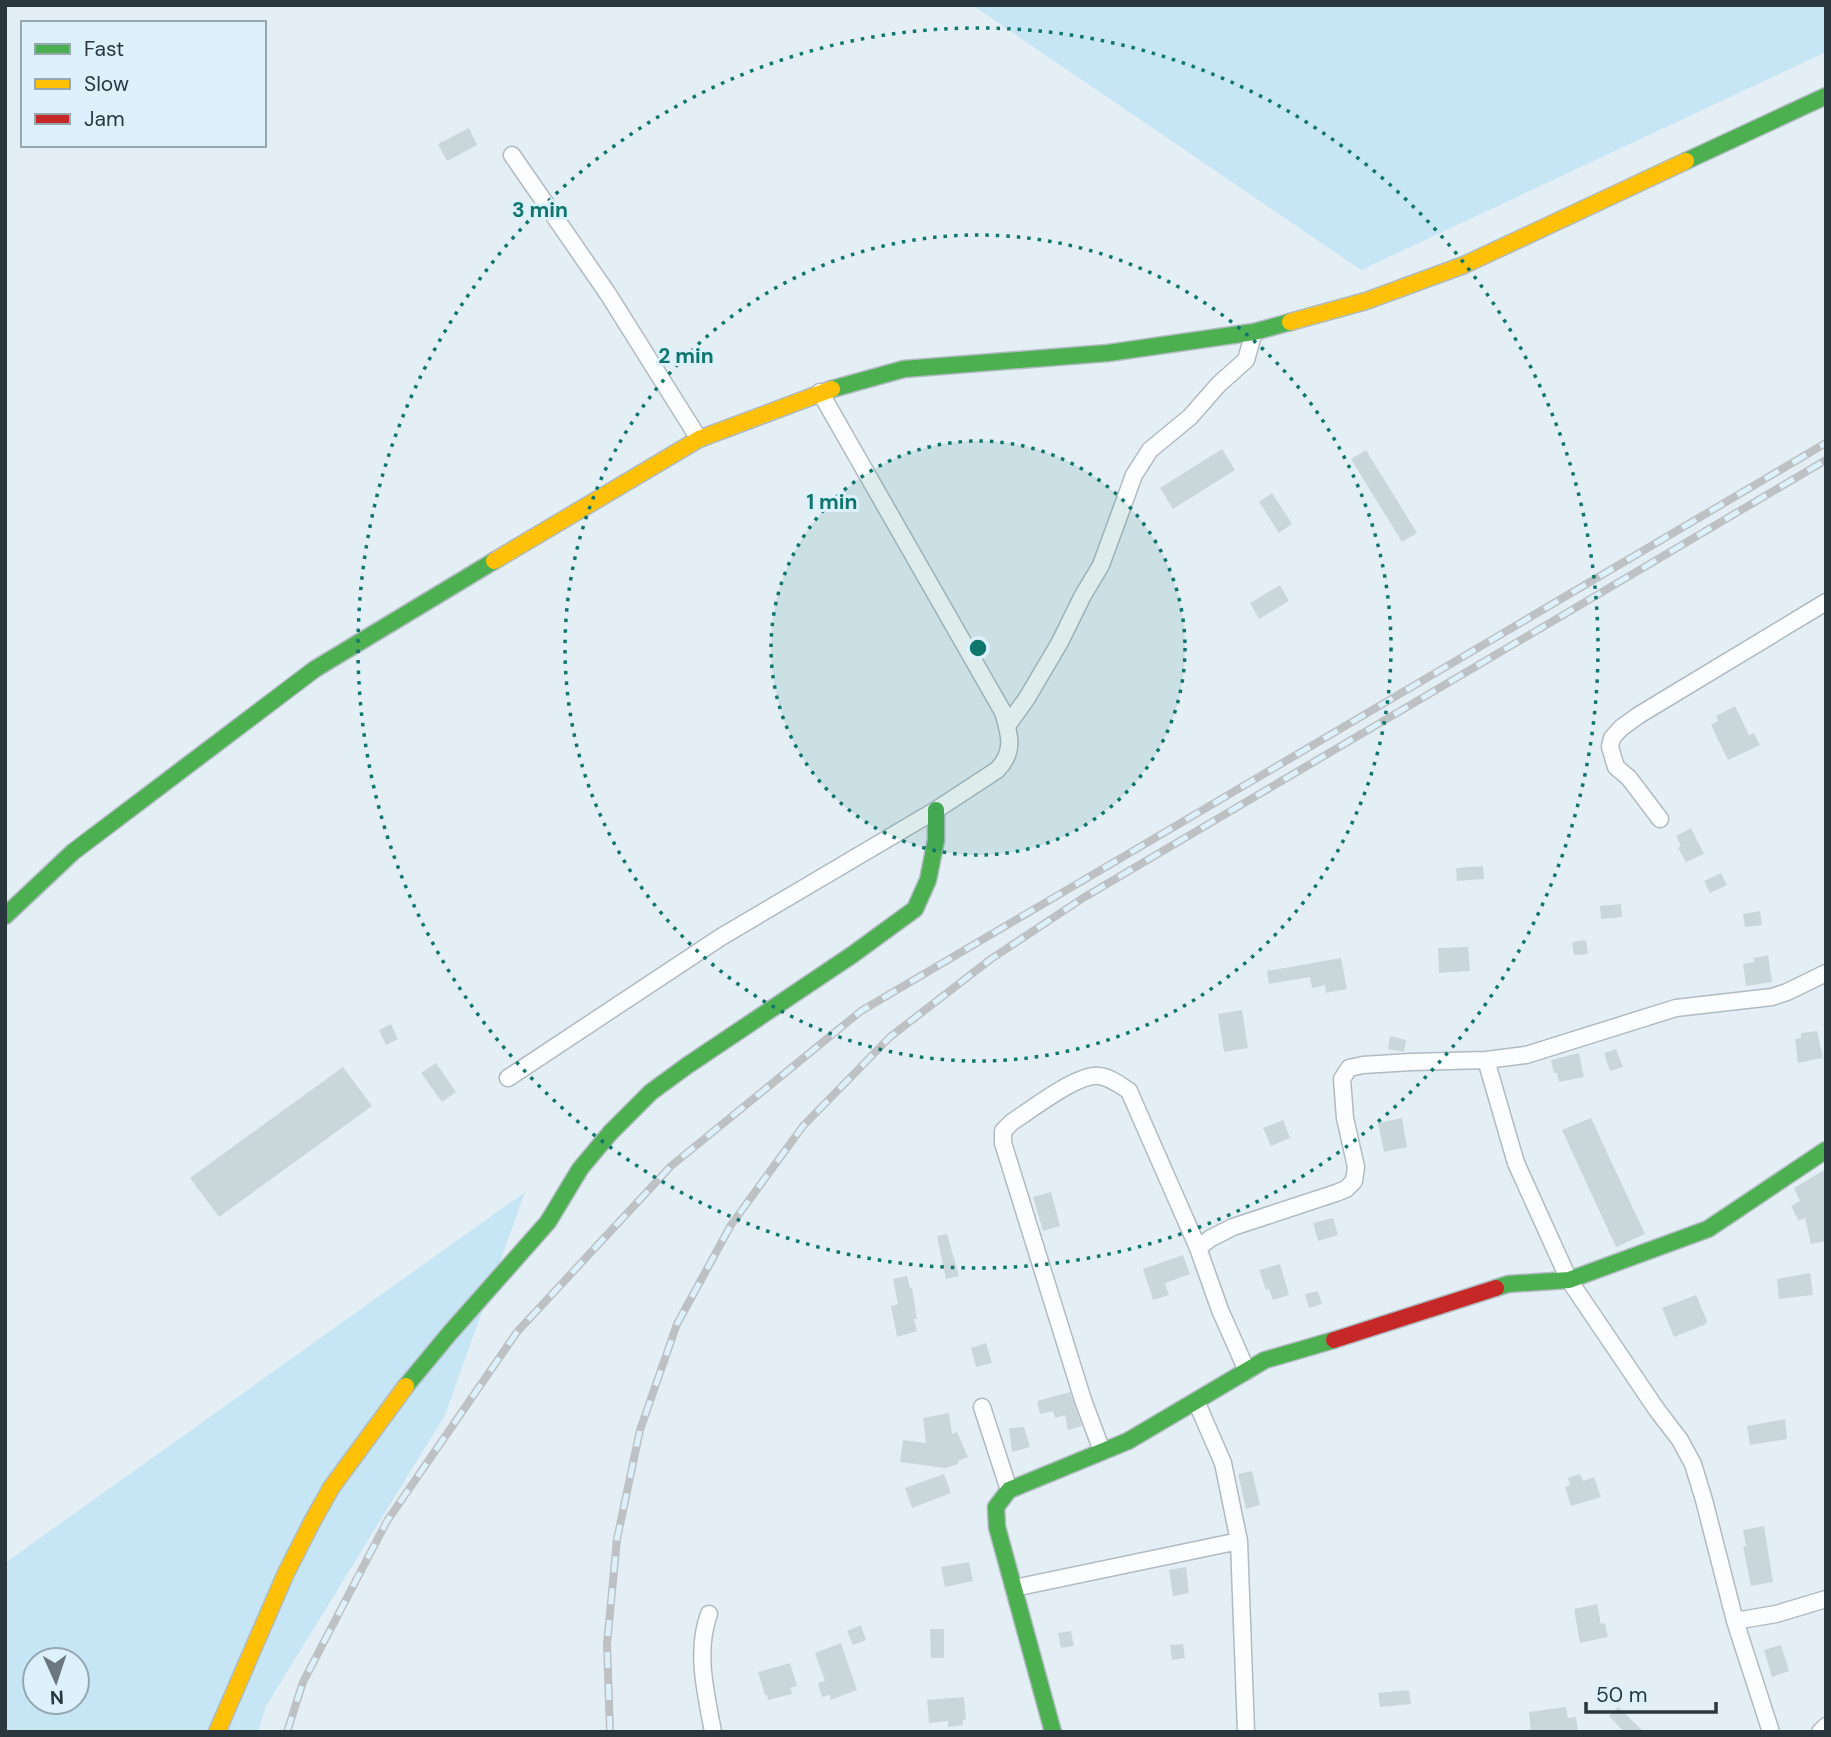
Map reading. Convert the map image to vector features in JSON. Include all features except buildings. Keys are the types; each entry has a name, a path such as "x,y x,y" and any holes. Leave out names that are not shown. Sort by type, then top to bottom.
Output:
{"street":[{"path":"5,916 73,852 315,669 699,439 820,392 904,369 1108,353 1254,332 1366,301 1464,265 1826,96"},
{"path":"512,155 608,293 699,439"},
{"path":"1007,726 1027,698 1101,565 1134,475 1150,450 1190,418 1219,384 1246,360 1254,332"},
{"path":"508,1078 721,937 936,810 1006,762 1009,753 1003,712 820,392"},
{"path":"1660,819 1629,778 1616,767 1611,747 1612,738 1639,715 1826,602"},
{"path":"217,1732 286,1573 312,1522 331,1488 404,1388 548,1222 580,1169 610,1133 651,1092 915,909 928,880 936,840 936,810"},
{"path":"1198,1248 1233,1227 1336,1194 1354,1181 1356,1167 1345,1118 1342,1079 1349,1068 1526,1055 1676,1008 1772,997 1826,973"},
{"path":"1486,1060 1517,1163 1569,1280 1680,1440 1693,1464 1735,1622 1771,1732"},
{"path":"1102,1451 1083,1400 1003,1143 1003,1131 1012,1122 1077,1081 1098,1075 1113,1080 1129,1091 1198,1248 1220,1310 1247,1371"},
{"path":"1053,1732 997,1527 996,1507 1009,1490 1128,1441 1265,1360 1508,1284 1569,1280 1708,1229 1826,1150"},
{"path":"1195,1401 1223,1463 1239,1541 1246,1732"},
{"path":"982,1406 1009,1490"},
{"path":"1014,1588 1239,1541"},
{"path":"1735,1622 1776,1614 1826,1599"},
{"path":"709,1614 702,1641 703,1678 713,1732"},
{"path":"1820,1732 1826,1726"}],"shaded area":[{"path":"972,5 1826,5 1826,52 1361,270"},
{"path":"525,1192 445,1415 266,1706 258,1732 5,1732 5,1563"}],"railway":[{"path":"287,1732 303,1682 387,1521 517,1332 671,1166 861,1011 1826,443"},
{"path":"610,1732 607,1644 617,1539 640,1430 677,1324 731,1225 803,1126 890,1037 991,959 1083,898 1826,460"}],"traffic: fast":[{"path":"1686,161 1826,96"},
{"path":"832,389 904,369 1108,353 1254,332 1290,322"},
{"path":"5,916 73,852 315,669 494,561"},
{"path":"406,1386 548,1222 580,1169 610,1133 651,1092 915,909 928,880 936,840 936,810"},
{"path":"1496,1288 1508,1284 1569,1280 1708,1229 1826,1150"},
{"path":"1053,1732 997,1527 996,1507 1009,1490 1128,1441 1265,1360 1334,1340"}],"traffic: slow":[{"path":"1290,322 1366,301 1464,265 1686,161"},
{"path":"494,561 699,439 832,389"},
{"path":"217,1732 286,1573 312,1522 331,1488 406,1386"}],"traffic: jam":[{"path":"1334,1340 1496,1288"}]}
